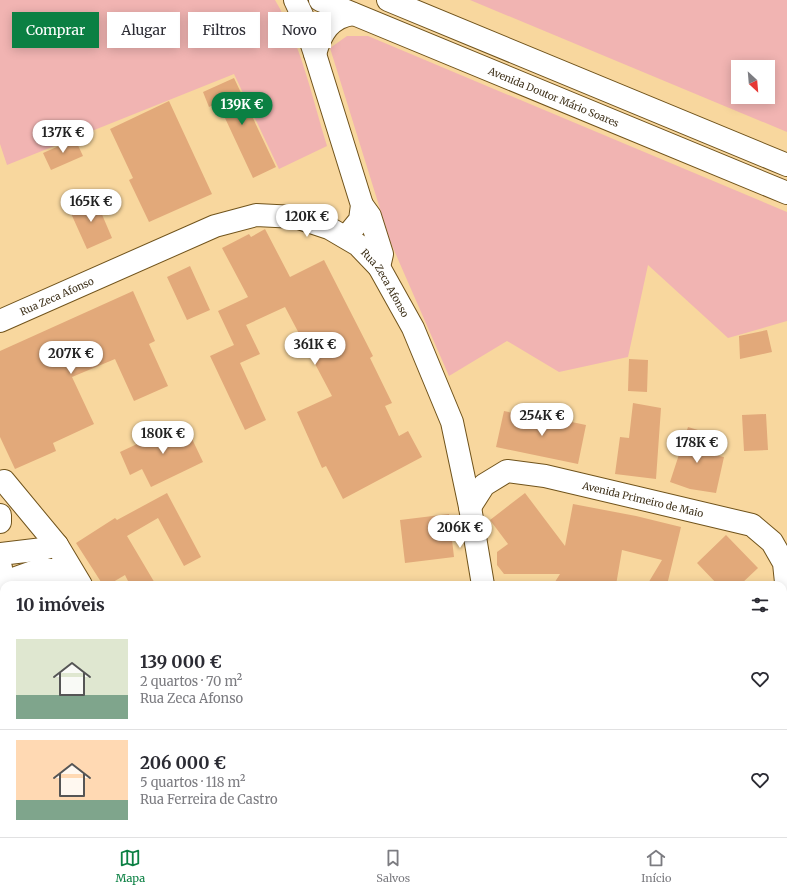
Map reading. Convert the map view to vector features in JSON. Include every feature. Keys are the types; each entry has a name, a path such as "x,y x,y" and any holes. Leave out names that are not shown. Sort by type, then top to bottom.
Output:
{"street":[{"path":"295,0 302,15 315,54 362,204 370,216 382,254 379,268"},
{"name":"Avenida Doutor Mário Soares","path":"320,0 787,194"},
{"path":"388,0 787,165"},
{"path":"315,54 320,38 332,22 341,16 353,14"},
{"path":"346,237 360,220 362,204"},
{"name":"Rua Zeca Afonso","path":"0,321 215,226 256,215 296,217 329,228 346,237 358,245 379,268 413,328 452,422 470,507 483,581"},
{"name":"Avenida Primeiro de Maio","path":"470,507 484,485 507,471 545,476 752,525 772,542 784,563 786,581"},
{"path":"1,482 57,545 78,581"},
{"path":"0,515 0,522"},
{"path":"0,554 43,549 57,545"},
{"path":"0,561 2,581"},
{"path":"20,581 38,570 54,570 74,581"}],"shaded area":[{"path":"0,0 275,0 281,12 268,12 268,48 297,48 327,146 279,169 234,74 7,165 0,144"},
{"path":"470,0 787,0 787,132"},
{"path":"347,36 368,36 787,212 787,321 728,338 648,265 628,357 559,372 507,341 449,376 390,241 331,47"}],"building":[{"path":"234,78 276,167 253,178 218,103 209,107 203,92"},
{"path":"169,101 212,194 149,222 129,180 133,178 110,129"},
{"path":"75,139 83,156 51,170 43,153"},
{"path":"95,198 112,238 87,249 69,209"},
{"path":"265,229 290,277 324,260 373,356 370,358 392,403 385,406 399,436 408,431 422,457 343,499 326,466 322,468 297,412 332,396 285,307 246,325 260,354 240,363 266,420 245,430 210,356 234,345 218,311 248,297 222,248 249,234 251,237"},
{"path":"190,266 210,310 187,320 167,277"},
{"path":"133,291 155,341 149,344 168,386 134,401 115,359 72,377 94,424 53,443 56,451 15,469 0,437 0,351"},
{"path":"767,330 772,352 740,359 739,336"},
{"path":"629,359 648,360 647,392 628,391"},
{"path":"633,403 661,408 656,479 615,474 620,437 629,438"},
{"path":"504,411 561,424 562,420 586,425 578,464 496,447"},
{"path":"766,414 768,450 744,451 742,415"},
{"path":"184,422 203,462 151,487 142,469 130,475 120,452"},
{"path":"688,427 708,433 702,453 724,457 716,493 690,489 670,482"},
{"path":"167,493 201,557 184,566 158,518 127,536 154,581 128,581 125,575 115,581 100,581 76,543 115,518 117,520"},
{"path":"525,493 565,546 573,504 636,516 681,527 668,581 649,581 662,560 622,550 617,581 556,581 560,574 504,574 497,565 497,552 508,544 490,520"},
{"path":"449,514 454,557 405,563 400,520"},
{"path":"726,535 758,568 744,581 714,581 697,563"}]}
